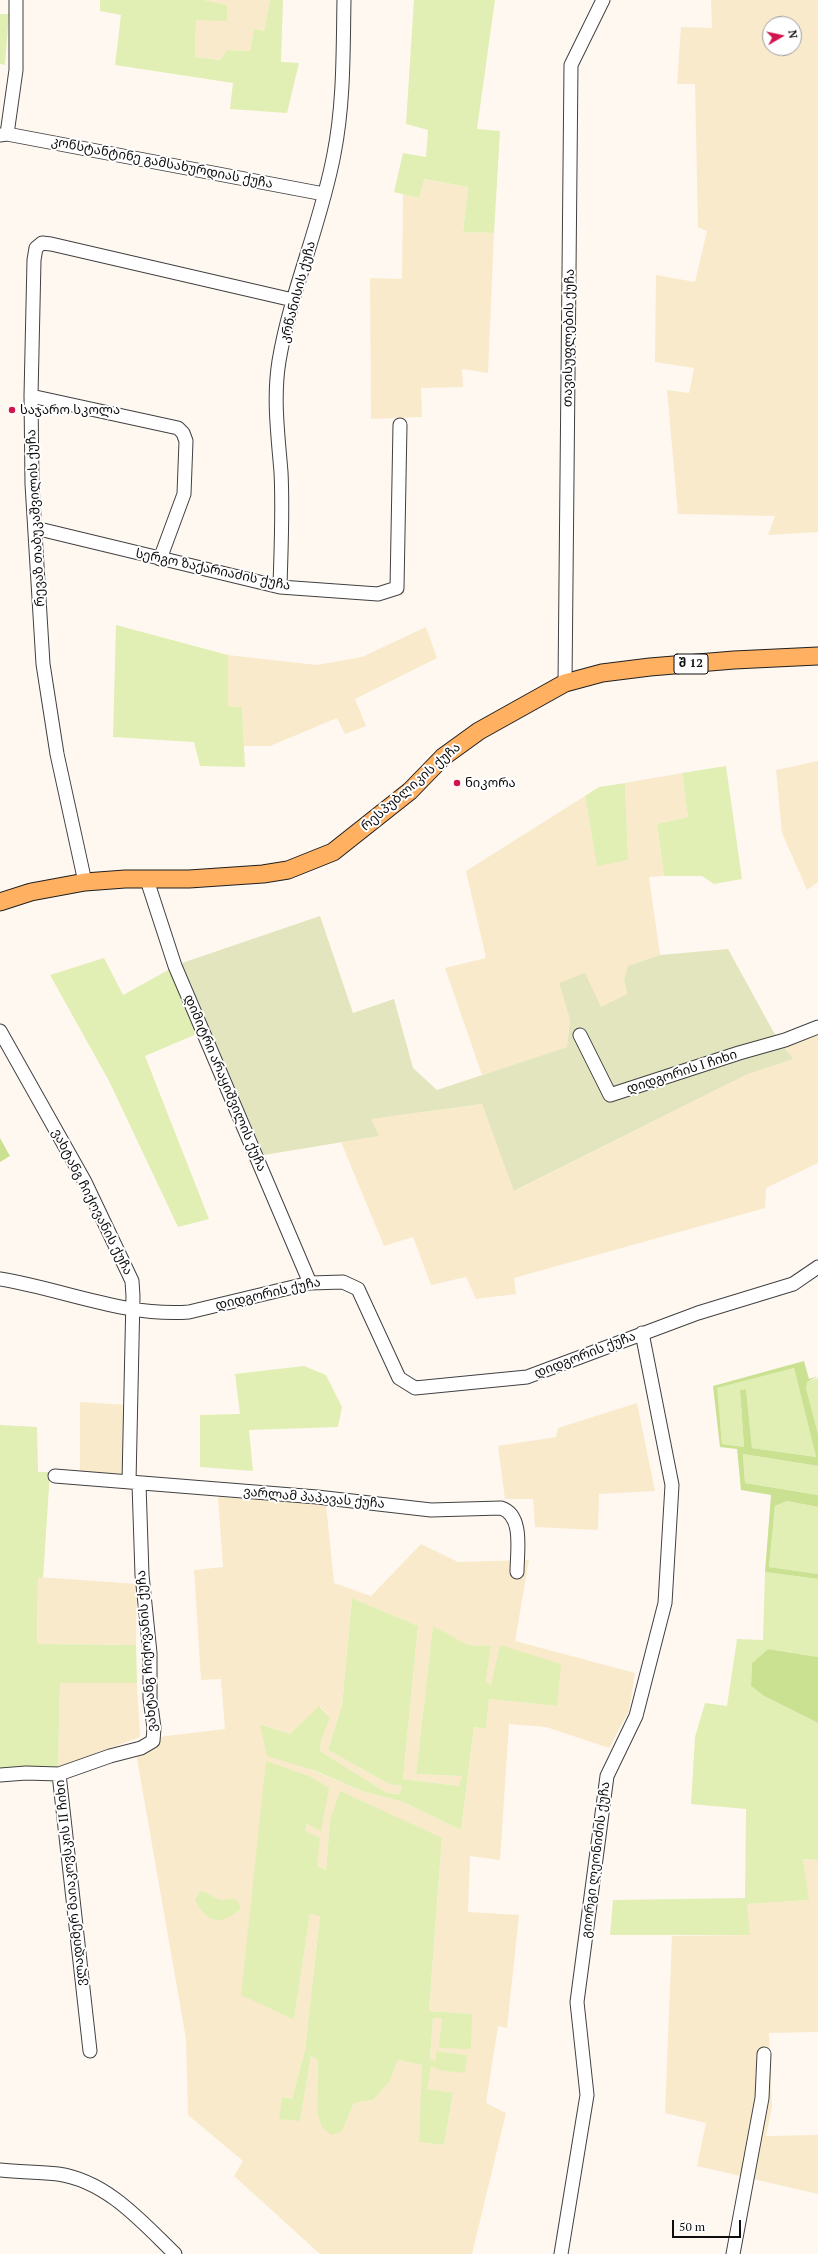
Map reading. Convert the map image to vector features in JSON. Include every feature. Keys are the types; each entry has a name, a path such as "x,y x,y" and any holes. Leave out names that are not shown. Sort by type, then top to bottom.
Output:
{"main road":[{"name":"რესპუბლიკის ქუჩა","path":"0,902 31,892 85,882 263,874 288,870 333,852 410,792 443,757 478,731 565,683 602,673 650,667 734,660 818,656"}],"street":[{"path":"3,135 16,70 16,0"},
{"name":"კრწანისის ქუჩა","path":"280,587 281,481 275,395 279,361 293,300 334,154 342,103 344,0"},
{"name":"თავისუფლების ქუჩა","path":"565,683 572,65 603,0"},
{"name":"კონსტანტინე გამსახურდიას ქუჩა","path":"3,135 324,194"},
{"name":"რევაზ თაბუკაშვილის ქუჩა","path":"85,882 57,754 43,664 35,528 31,396 34,260 36,248 42,243 134,265 211,279 293,300"},
{"path":"31,396 178,428 183,432 186,441 184,494 160,559"},
{"name":"სერგო ზაქარიაძის ქუჩა","path":"35,528 280,587 378,594 397,588 400,425"},
{"name":"დიმიტრი არაყიშვილის ქუჩა","path":"147,880 175,966 310,1283"},
{"name":"დიდგორის I ჩიხი","path":"580,1035 610,1095 739,1053 785,1040 818,1027"},
{"name":"ვახტანგ ჩიქოვანის ქუჩა","path":"0,1031 85,1182 132,1281 134,1483 150,1653 150,1698 154,1728 153,1741 141,1748 110,1756 59,1774"},
{"name":"დიდგორის ქუჩა","path":"0,1279 34,1285 132,1309 170,1314 189,1312 310,1283 343,1282 358,1289 399,1378 415,1388 527,1378 642,1333 793,1284 818,1267"},
{"name":"გიორგი ლეონიძის ქუჩა","path":"561,2254 587,2095 578,2002 607,1776 636,1716 665,1603 672,1485 642,1333"},
{"name":"ვარლამ პაპავას ქუჩა","path":"55,1476 318,1497 431,1510 501,1508 508,1511 515,1519 517,1572"},
{"name":"ვლადიმერ მაიაკოვსკის II ჩიხი","path":"0,1775 26,1773 59,1774 90,2051"},
{"path":"733,2254 762,2098 764,2054"},
{"path":"0,2170 59,2174 89,2183 118,2200 175,2254"}],"shaded area":[{"path":"204,0 270,0 264,31 254,30 250,51 227,50 220,60 195,57 196,20 227,20 227,5"},
{"path":"711,0 818,0 818,532 768,535 775,516 678,514 667,390 689,393 694,368 655,362 656,275 695,282 707,231 698,227 695,84 677,84 681,27 712,28"},
{"path":"423,179 468,187 463,232 494,233 488,373 462,369 463,387 421,388 422,417 371,419 370,278 402,279 403,194 419,198"},
{"path":"426,627 437,658 355,699 366,726 345,734 337,718 270,746 244,746 242,707 228,706 228,655 317,665 362,657"},
{"path":"818,761 818,882 807,890 782,833 776,770"},
{"path":"682,773 688,817 657,824 664,876 649,877 660,955 628,966 624,979 627,994 601,1007 559,983 570,1020 567,1047 482,1075 445,968 486,958 466,871 585,796 597,865 628,860 625,783"},
{"path":"818,1031 818,1163 766,1188 765,1208 514,1278 516,1294 476,1299 466,1277 431,1285 413,1237 384,1246 341,1142 378,1136 370,1119 482,1104 515,1191 748,1074 792,1059 784,1044"},
{"path":"80,1402 127,1405 126,1478 80,1474"},
{"path":"637,1403 655,1491 599,1494 598,1530 535,1527 533,1499 505,1499 498,1446 556,1437 558,1428"},
{"path":"218,1497 326,1504 334,1583 371,1596 421,1544 458,1562 529,1560 515,1641 635,1673 629,1711 609,1748 546,1727 509,1724 500,1860 470,1856 468,1912 519,1915 507,2028 498,2026 486,2103 506,2113 472,2254 320,2254 234,2176 243,2161 188,2115 186,2039 136,1753 158,1737 225,1729 221,1679 201,1680 194,1570 223,1567","holes":["352,1598 418,1626 403,1779 460,1786 462,1776 416,1774 433,1627 468,1645 491,1646 486,1681 491,1685 557,1706 489,1699 486,1729 474,1727 461,1830 403,1802 362,1791 300,1765 261,1724 290,1734 320,1706 330,1718 321,1741 320,1751 387,1793 400,1794 402,1786 389,1784 328,1750 342,1705","309,1776 321,1830 307,1824 305,1831 317,1866 326,1870 330,1821 442,1839 429,2011 471,2014 433,2018 430,2059 435,2062 436,2051 467,2055 439,2070 431,2066 426,2089 453,2094 444,2145 419,2142 423,2065 398,2060 390,2081 373,2100 354,2103 342,2131 317,2112 318,2059 311,2056 300,2121 282,2097 292,2099 305,2050 320,1915 310,1914 294,2020 242,1995","201,1890 220,1900 195,1900"]},
{"path":"38,1577 137,1584 136,1645 37,1644"},
{"path":"60,1683 137,1683 140,1737 58,1767"},
{"path":"803,1859 818,1860 818,2032 769,2033 772,2107 766,2136 818,2135 818,2194 697,2166 706,2123 665,2113 672,1936 749,1935 747,1904 808,1900"}],"green space":[{"path":"100,0 204,0 227,5 227,21 196,20 195,57 220,60 227,50 250,51 254,29 264,31 270,0 283,0 281,62 299,63 287,113 230,109 233,83 115,65 121,15 100,11"},
{"path":"414,0 495,0 477,129 500,131 494,233 463,232 468,187 424,179 419,198 394,192 403,153 426,157 428,130 406,124"},
{"path":"0,14 9,14 5,65 0,64"},
{"path":"116,625 228,655 228,706 242,707 245,767 200,766 194,742 113,737"},
{"path":"726,766 742,879 714,884 702,876 664,876 657,824 688,817 682,773"},
{"path":"625,783 628,860 597,866 585,796 599,787"},
{"path":"320,916 353,1013 394,999 413,1068 437,1090 567,1047 570,1020 559,983 585,973 601,1007 627,994 624,979 628,966 660,955 728,949 773,1031 793,1059 748,1074 514,1191 482,1104 371,1119 379,1136 264,1155 182,963"},
{"path":"104,958 123,995 170,969 199,1033 145,1056 209,1219 178,1227 109,1081 50,975"},
{"path":"0,1138 10,1156 0,1162"},
{"path":"804,1361 809,1379 818,1376 807,1382 806,1388 818,1434 818,1466 743,1454 745,1483 818,1495 818,1507 787,1501 775,1506 769,1567 818,1574 818,1579 765,1572 771,1495 741,1490 737,1449 720,1447 713,1386","holes":["794,1368 816,1457 752,1448 746,1389 740,1390 744,1447 722,1444 717,1388"]},
{"path":"304,1366 326,1375 342,1407 338,1427 249,1430 253,1471 200,1467 200,1415 240,1414 235,1374"},
{"path":"794,1368 816,1457 752,1448 746,1389 740,1390 744,1447 722,1444 716,1388"},
{"path":"818,1378 818,1434 806,1388 806,1382"},
{"path":"0,1425 37,1427 38,1472 50,1472 43,1578 38,1577 37,1644 136,1645 137,1683 60,1683 58,1767 0,1771"},
{"path":"743,1454 818,1466 818,1495 745,1483"},
{"path":"787,1501 818,1507 818,1574 769,1567 775,1506"},
{"path":"765,1572 818,1579 818,1657 768,1649 752,1663 751,1686 764,1696 818,1723 818,1860 803,1859 809,1900 747,1904 750,1935 610,1935 613,1900 745,1898 746,1809 691,1804 695,1737 705,1703 727,1706 737,1639 763,1640"},
{"path":"352,1598 418,1626 403,1779 459,1786 462,1776 416,1774 433,1626 468,1645 491,1646 486,1681 491,1685 500,1645 561,1664 557,1706 489,1699 486,1729 474,1727 461,1830 403,1802 362,1791 313,1770 267,1756 260,1724 290,1734 319,1706 330,1718 321,1741 320,1751 387,1793 400,1794 402,1786 389,1784 328,1750 342,1705"},
{"path":"768,1649 818,1657 818,1723 764,1696 751,1686 752,1663"},
{"path":"266,1761 309,1776 329,1788 321,1831 307,1824 305,1831 320,1838 317,1866 326,1870 330,1821 340,1791 442,1838 429,2011 472,2014 471,2049 439,2048 442,2018 433,2018 430,2059 435,2061 436,2051 467,2055 465,2073 439,2070 431,2066 427,2089 453,2093 444,2145 419,2142 422,2065 398,2060 390,2081 373,2100 354,2103 342,2131 331,2135 322,2127 317,2112 318,2060 311,2056 300,2121 279,2119 282,2097 292,2099 305,2050 320,1916 310,1914 294,2020 241,1995"},
{"path":"201,1890 220,1900 236,1899 241,1908 234,1914 221,1920 210,1918 200,1908 195,1900"}],"place":[{"name":"საჯარო სკოლა","path":"12,410"},
{"name":"ნიკორა","path":"457,783"}]}
